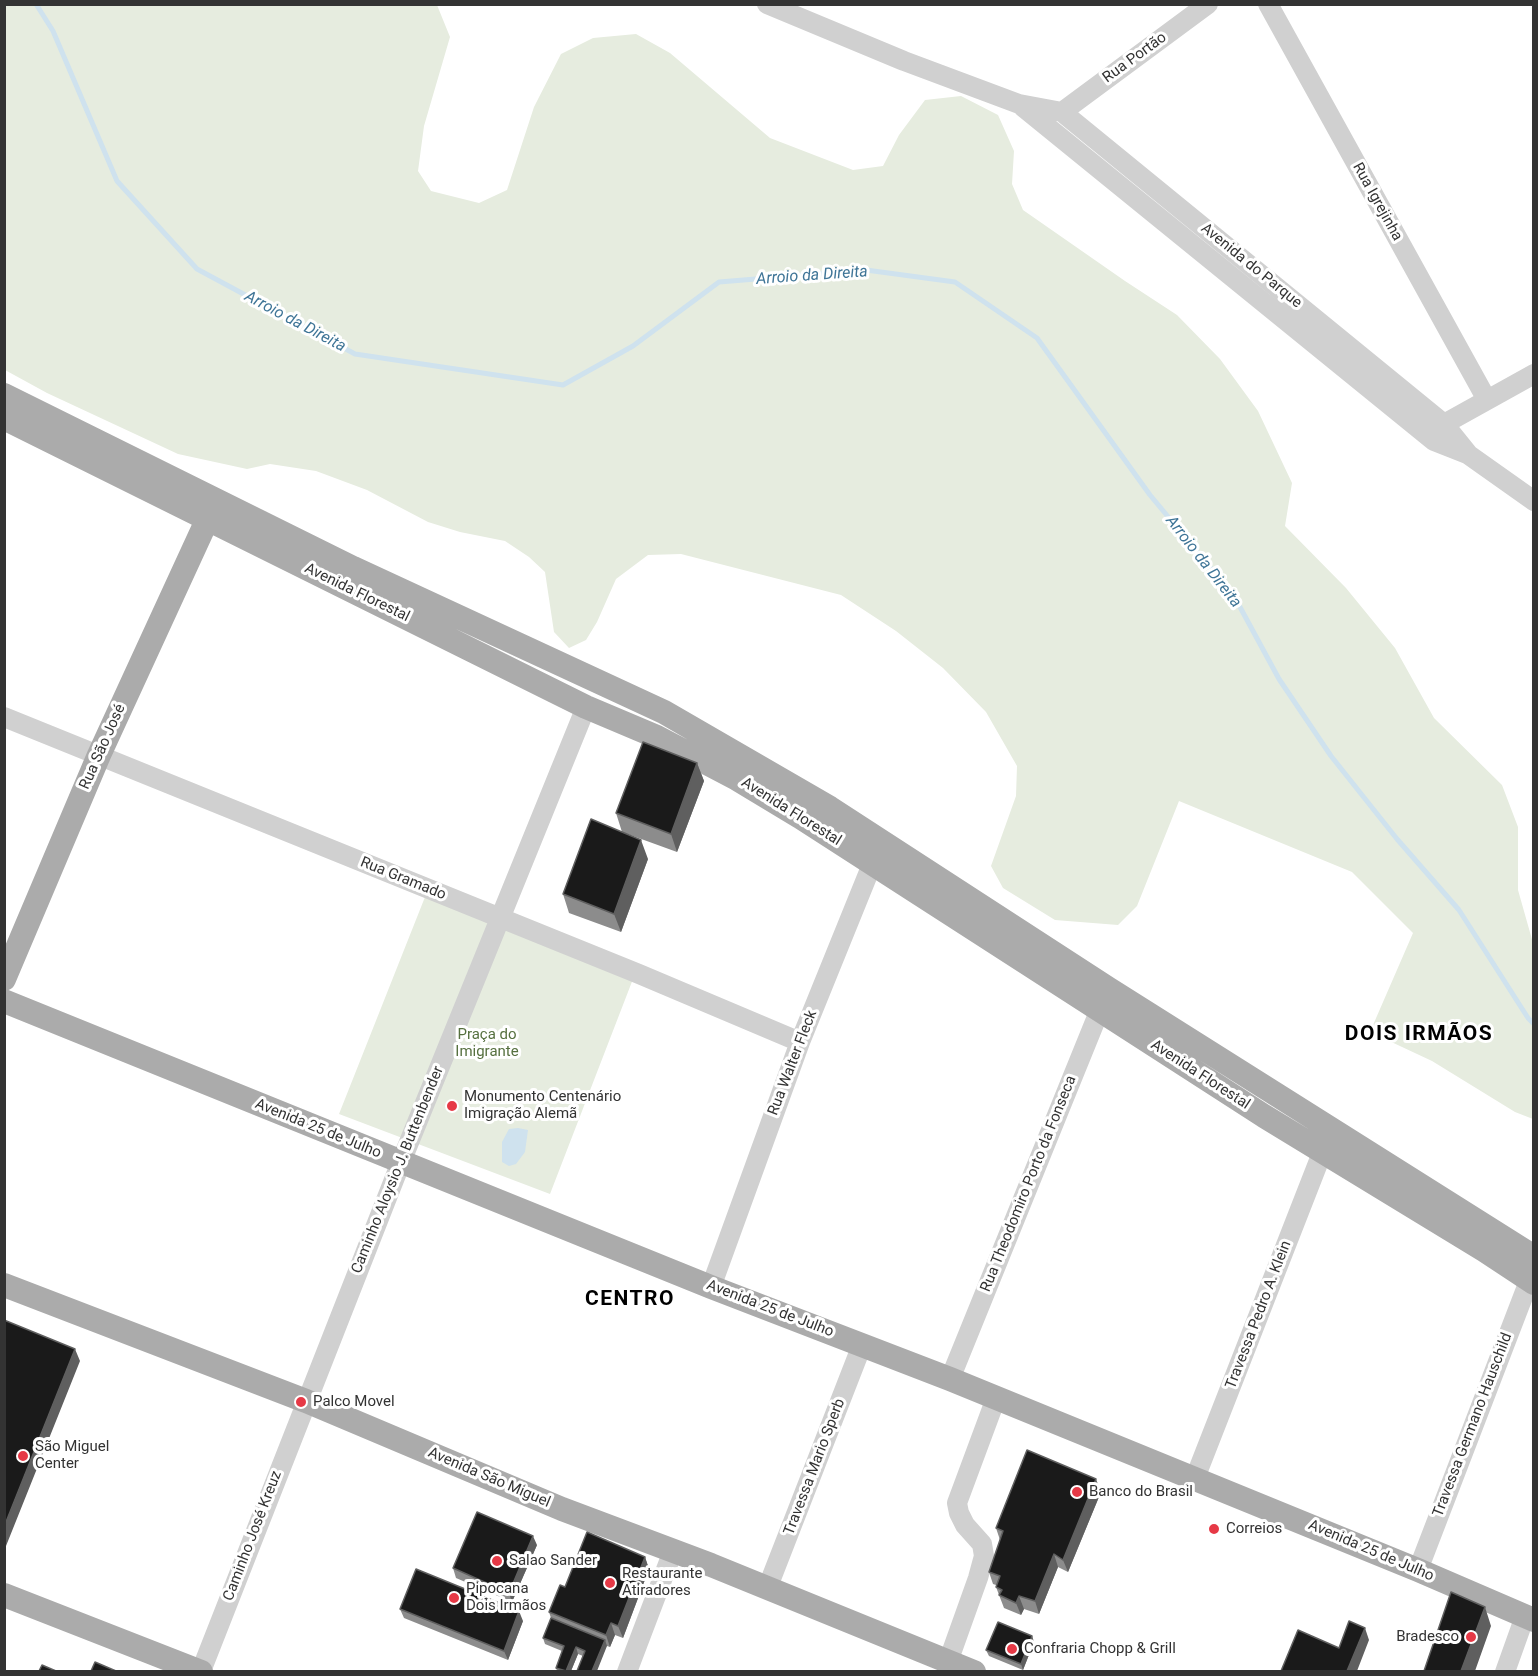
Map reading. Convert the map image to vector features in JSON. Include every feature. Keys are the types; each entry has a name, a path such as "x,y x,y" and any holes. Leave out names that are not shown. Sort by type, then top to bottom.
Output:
{"main road":[{"name":"Avenida Florestal","path":"4,395 353,568 664,712 830,808 882,841 1103,1000"},
{"name":"Avenida Florestal","path":"4,418 586,706 657,737 738,779 873,864 1103,1000 1270,1106 1533,1257"},
{"name":"Rua São José","path":"4,979 99,755 208,518"},
{"name":"Avenida 25 de Julho","path":"4,1001 711,1287 950,1379 1195,1478 1529,1618"},
{"name":"Avenida Florestal","path":"1270,1106 1322,1153 1484,1250 1531,1282"},
{"name":"Avenida São Miguel","path":"4,1285 306,1401 562,1509 974,1671"},
{"path":"4,1595 201,1671"}],"street":[{"name":"Avenida do Parque","path":"767,4 904,61 1019,104 1062,112 1444,424 1469,454 1533,501"},
{"name":"Rua Portão","path":"1062,112 1208,4"},
{"name":"Rua Igrejinha","path":"1268,4 1486,400"},
{"name":"Avenida do Parque","path":"1019,104 1434,441 1469,454"},
{"path":"1444,424 1533,374"},
{"name":"Caminho Aloysio J. Buttenbender","path":"306,1401 586,706"},
{"name":"Rua Gramado","path":"4,717 639,974 800,1042"},
{"name":"Rua Walter Fleck","path":"711,1287 800,1042 882,841"},
{"name":"Rua Theodomiro Porto da Fonseca","path":"950,1379 1103,1000"},
{"name":"Travessa Pedro A. Klein","path":"1195,1478 1322,1153"},
{"name":"Travessa Germano Hauschild","path":"1418,1570 1531,1282"},
{"name":"Travessa Mario Sperb","path":"767,1589 862,1345"},
{"path":"948,1662 984,1556 982,1544 965,1525 959,1514 957,1503 996,1398"},
{"name":"Caminho José Kreuz","path":"201,1671 306,1401"},
{"path":"627,1671 673,1551"},
{"path":"1505,1671 1529,1618"}],"green space":[{"path":"4,5 437,5 450,37 424,126 418,171 431,191 479,203 507,190 534,107 561,54 593,38 636,34 670,53 770,138 853,170 883,166 899,135 925,100 961,96 998,115 1014,151 1012,184 1023,210 1177,315 1220,359 1258,411 1292,483 1285,526 1346,588 1395,648 1434,718 1502,785 1518,827 1518,890 1533,943 1533,1119 1515,1112 1432,1061 1370,1032 1413,933 1352,872 1179,801 1137,906 1118,925 1055,920 1003,888 991,866 1016,796 1017,766 986,712 943,668 896,631 841,595 681,554 648,555 616,579 597,622 586,640 569,648 554,632 545,572 529,557 505,541 460,532 428,522 367,490 316,471 270,464 247,469 178,454 47,393 5,370"},
{"name":"Praça do Imigrante","path":"425,897 633,979 550,1194 339,1114"}],"water":[{"path":"509,1129 528,1130 525,1152 516,1164 509,1166 502,1162 502,1142"}],"building":[{"path":"643,742 697,763 671,834 616,813"},
{"path":"591,819 641,840 614,914 563,894"},
{"name":"São Miguel Center","path":"4,1320 75,1349 4,1527"},
{"path":"1027,1450 1096,1479 1063,1560 1054,1554 1035,1601 1019,1596 1016,1603 999,1595 1002,1590 996,1587 1000,1576 989,1572 1003,1531 996,1528"},
{"name":"Salao Sander","path":"477,1512 533,1536 509,1593 453,1568"},
{"name":"Restaurante Atiradores","path":"587,1532 645,1557 618,1626 611,1623 606,1635 549,1612 560,1585 565,1587"},
{"path":"416,1569 519,1611 504,1651 400,1609"},
{"path":"1451,1592 1485,1607 1461,1671 1424,1671"},
{"path":"551,1618 605,1640 592,1671 577,1671 585,1651 576,1647 566,1671 556,1668 564,1646 543,1638"},
{"path":"1349,1621 1365,1628 1347,1671 1281,1671 1298,1630 1339,1648"},
{"name":"Confraria Chopp & Grill","path":"998,1622 1032,1636 1021,1664 986,1650"},
{"path":"95,1662 116,1671 91,1671"},
{"path":"42,1665 56,1671 39,1671"}],"waterway":[{"name":"Arroio da Direita","path":"36,4 53,31 117,181 197,269 355,354 563,385 633,346 719,282 866,270 955,282 1037,338 1150,495 1234,596 1279,679 1331,756 1397,839 1459,910 1534,1024"}],"place":[{"name":"Monumento Centenário Imigração Alemã","path":"452,1106"},
{"name":"Palco Movel","path":"301,1402"},
{"name":"São Miguel Center","path":"23,1456"},
{"name":"Banco do Brasil","path":"1077,1492"},
{"name":"Correios","path":"1214,1529"},
{"name":"Salao Sander","path":"497,1561"},
{"name":"Restaurante Atiradores","path":"610,1583"},
{"name":"Pipocana Dois Irmãos","path":"454,1598"},
{"name":"Bradesco","path":"1471,1637"},
{"name":"Confraria Chopp & Grill","path":"1012,1649"}],"district":[{"name":"DOIS IRMÃOS","path":"1419,1035"},
{"name":"CENTRO","path":"630,1300"}]}
